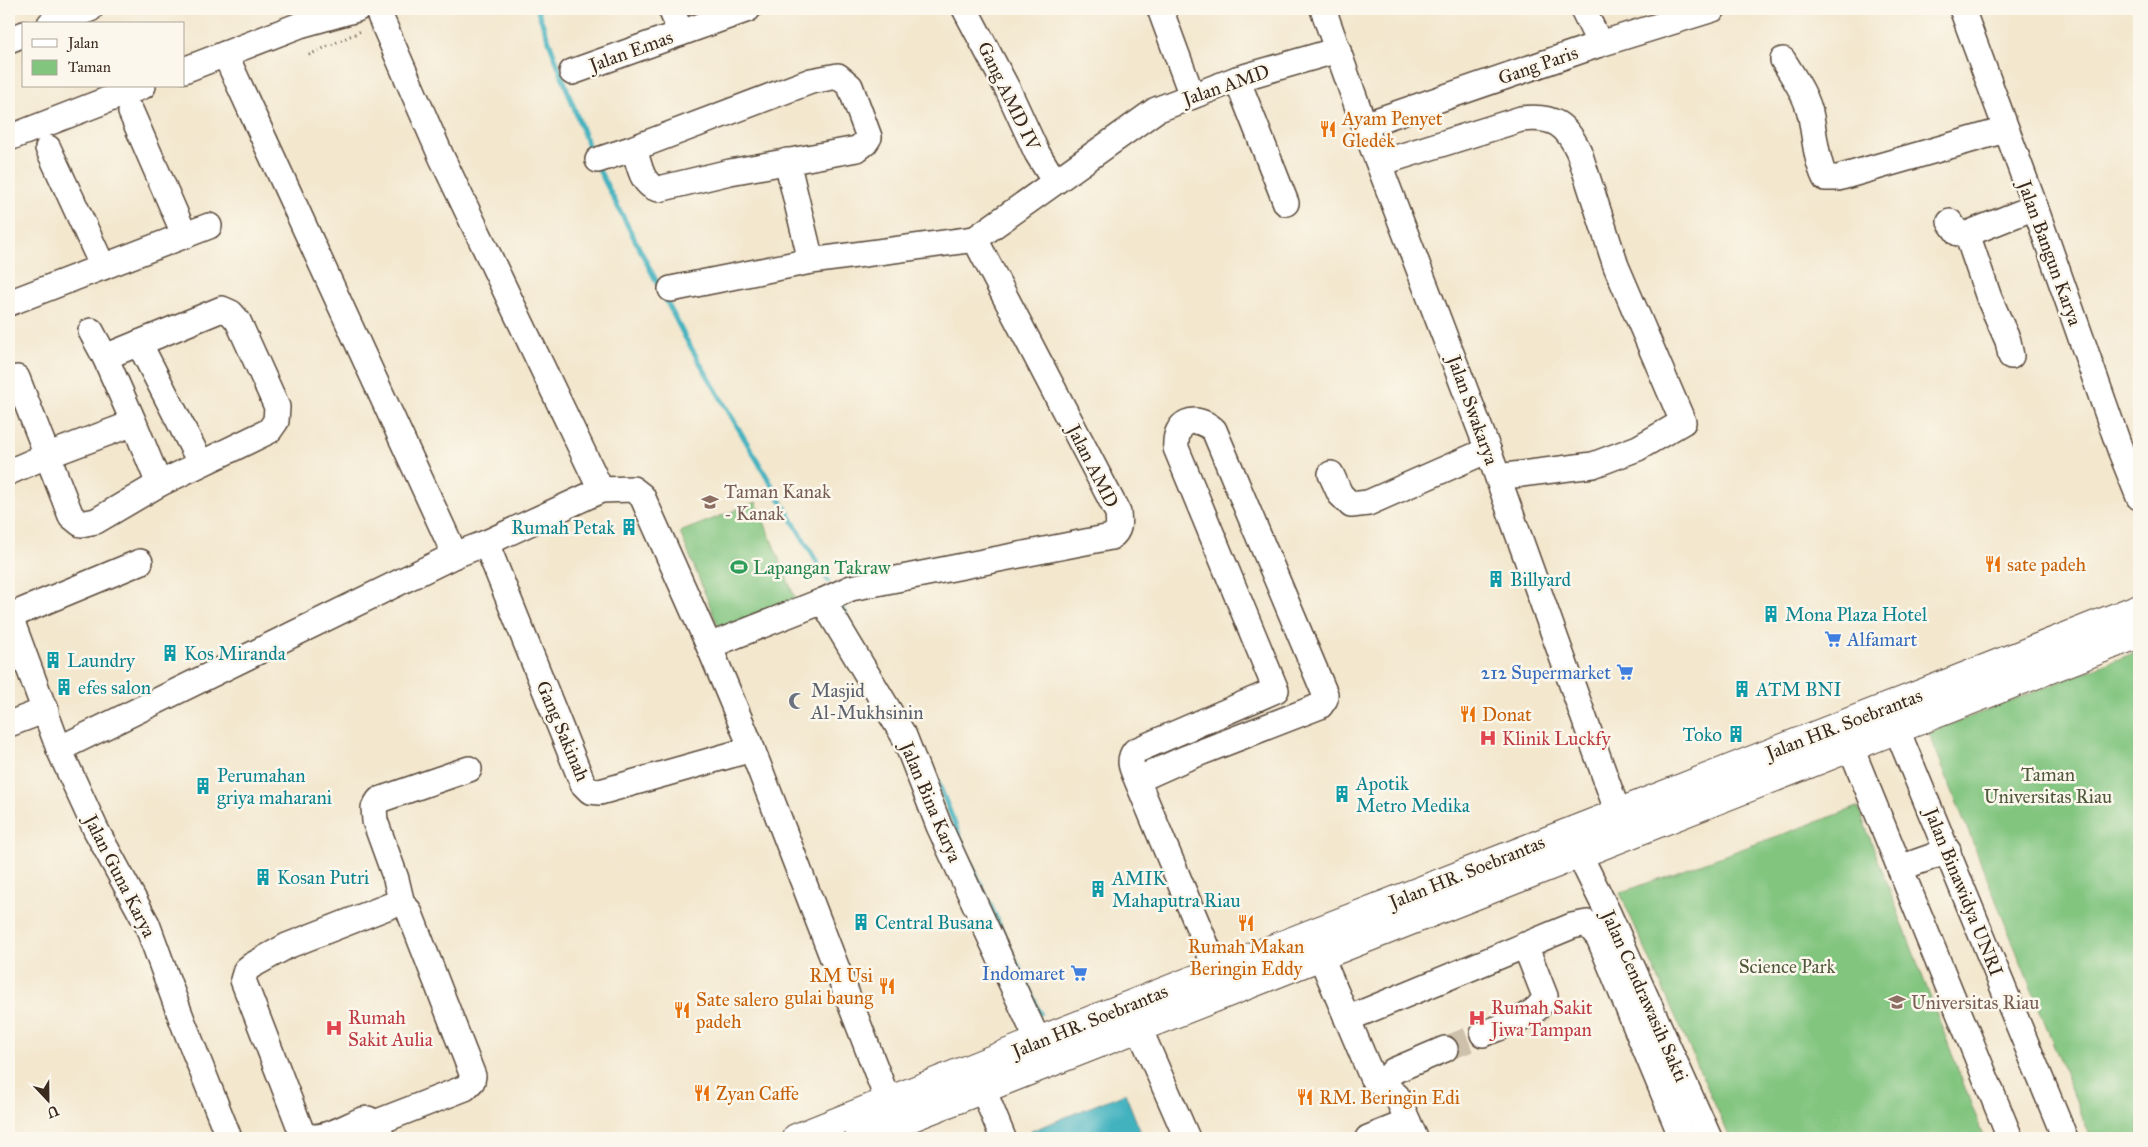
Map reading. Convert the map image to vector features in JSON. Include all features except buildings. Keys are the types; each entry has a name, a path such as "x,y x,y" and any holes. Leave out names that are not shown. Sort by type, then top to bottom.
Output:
{"main road":[{"name":"Jalan HR. Soebrantas","path":"796,1138 897,1121 1038,1041 1217,971 1316,945 1579,854 1897,730 2103,635 2139,608"},
{"name":"Jalan HR. Soebrantas","path":"859,1138 897,1121 1139,1028 1316,945 1618,812 2103,635 2139,634"}],"street":[{"path":"55,22 90,9"},
{"path":"185,70 225,54 298,17 357,9"},
{"path":"671,9 681,33"},
{"name":"Jalan Emas","path":"572,72 748,9"},
{"name":"Gang AMD IV","path":"965,9 1008,90 1037,153 1055,182"},
{"path":"1160,9 1192,96"},
{"name":"Jalan Swakarya","path":"1323,9 1364,125 1498,477 1618,812"},
{"path":"1583,9 1600,44"},
{"name":"Gang Paris","path":"1364,125 1600,44 1713,9"},
{"name":"Jalan Bangun Karya","path":"1962,9 2005,130 2035,207 2121,452 2139,497"},
{"path":"379,15 441,156 601,490"},
{"path":"9,40 22,35"},
{"name":"Jalan AMD","path":"671,289 811,261 975,239 1156,110 1237,79 1338,50"},
{"path":"225,54 455,555"},
{"path":"1783,60 1804,96 1811,115 1820,169 1825,178 1838,178 2005,130"},
{"path":"598,160 811,82 838,76 850,86 869,137 865,143 857,148 730,172 659,189 652,188 646,183 634,148"},
{"path":"1237,79 1286,203"},
{"path":"9,138 138,88"},
{"path":"130,112 185,236"},
{"path":"1380,163 1521,119 1549,120 1565,128 1571,135 1579,152 1616,266 1683,422 1638,448 1593,465 1498,477"},
{"path":"48,148 103,267"},
{"path":"788,162 811,261"},
{"path":"2011,356 2008,341 1958,228 2035,207"},
{"path":"11,295 103,267 210,226"},
{"name":"Jalan AMD","path":"822,601 851,588 1111,537 1117,532 1120,524 1118,513 975,239"},
{"path":"17,378 71,516 81,524 96,521 200,462 268,431 276,421 277,407 238,321 231,313 222,309 105,357"},
{"path":"92,330 159,484"},
{"path":"139,343 200,462"},
{"path":"1137,780 1184,759 1320,706 1325,699 1325,694 1214,430 1206,423 1194,421 1184,423 1177,429 1175,437 1176,448 1288,718"},
{"path":"9,472 134,423"},
{"path":"1331,474 1340,494 1351,505 1368,503 1488,450"},
{"path":"59,749 455,555 486,543 601,490 633,489 642,496 709,646 752,749 897,1121"},
{"name":"Gang Sakinah","path":"486,543 583,784 590,791 600,792 752,749"},
{"path":"11,623 140,562"},
{"path":"709,646 822,601"},
{"name":"Jalan Bina Karya","path":"822,601 904,736 939,826 1038,1041"},
{"name":"Jalan Guna Karya","path":"11,623 46,710 59,749 96,830 147,924 182,1020 229,1138"},
{"path":"1217,971 1130,763 1131,756 1134,751 1276,690"},
{"path":"9,724 46,710"},
{"name":"Jalan Binawidya UNRI","path":"1897,730 2064,1138"},
{"path":"1851,748 2010,1138"},
{"path":"402,904 392,904 287,946 251,966 244,975 244,985 299,1128 307,1136 313,1138 368,1119 378,1130 465,1088 472,1081 473,1076 409,911 402,904 396,879 375,821 374,808 378,800 469,770"},
{"path":"1900,868 1948,851"},
{"name":"Jalan Cendrawasih Sakti","path":"1579,854 1608,913 1708,1138"},
{"path":"1346,1019 1572,926 1587,923 1599,938 1682,1138"},
{"path":"1316,945 1372,1077 1397,1096 1411,1130 1368,1138"},
{"path":"1483,1034 1534,1012 1542,1004 1545,996 1526,945"},
{"path":"1139,1028 1187,1138"},
{"path":"1383,1085 1393,1071 1444,1049"},
{"path":"983,1089 1003,1138"}],"path":[{"path":"309,55 379,15"}],"green space":[{"name":"Lapangan Takraw","path":"756,502 797,603 721,633 680,532"},
{"name":"Taman Universitas Riau","path":"2139,651 2139,1138 2091,1138 1929,733"},
{"name":"Science Park","path":"1858,807 1984,1138 1730,1138 1620,893"}],"water":[{"path":"1125,1093 1141,1133 1129,1138 1034,1138 1031,1131"}],"waterway":[{"path":"537,9 592,156"},
{"path":"598,168 686,339 828,581"},
{"path":"842,608 849,621"},
{"path":"924,755 938,782 969,859 1040,1013"}],"tunnel":[{"path":"1445,1049 1483,1034"}],"place":[{"name":"Ayam Penyet Gledek","path":"1328,129"},
{"name":"Taman Kanak - Kanak","path":"710,502"},
{"name":"Rumah Petak","path":"629,527"},
{"name":"sate padeh","path":"1993,564"},
{"name":"Lapangan Takraw","path":"739,567"},
{"name":"Billyard","path":"1496,579"},
{"name":"Mona Plaza Hotel","path":"1771,614"},
{"name":"Alfamart","path":"1833,639"},
{"name":"Kos Miranda","path":"170,653"},
{"name":"Laundry","path":"53,660"},
{"name":"212 Supermarket","path":"1625,672"},
{"name":"efes salon","path":"64,687"},
{"name":"ATM BNI","path":"1742,689"},
{"name":"Masjid Al-Mukhsinin","path":"797,701"},
{"name":"Donat","path":"1468,714"},
{"name":"Toko","path":"1736,734"},
{"name":"Klinik Luckfy","path":"1488,738"},
{"name":"Perumahan griya maharani","path":"203,786"},
{"name":"Apotik Metro Medika","path":"1342,794"},
{"name":"Kosan Putri","path":"263,877"},
{"name":"AMIK Mahaputra Riau","path":"1098,889"},
{"name":"Central Busana","path":"861,922"},
{"name":"Rumah Makan Beringin Eddy","path":"1246,923"},
{"name":"Indomaret","path":"1079,973"},
{"name":"RM Usi gulai baung","path":"887,986"},
{"name":"Universitas Riau","path":"1897,1002"},
{"name":"Sate salero padeh","path":"682,1010"},
{"name":"Rumah Sakit Jiwa Tampan","path":"1477,1018"},
{"name":"Rumah Sakit Aulia","path":"334,1028"},
{"name":"Zyan Caffe","path":"702,1093"},
{"name":"RM. Beringin Edi","path":"1305,1097"}]}
